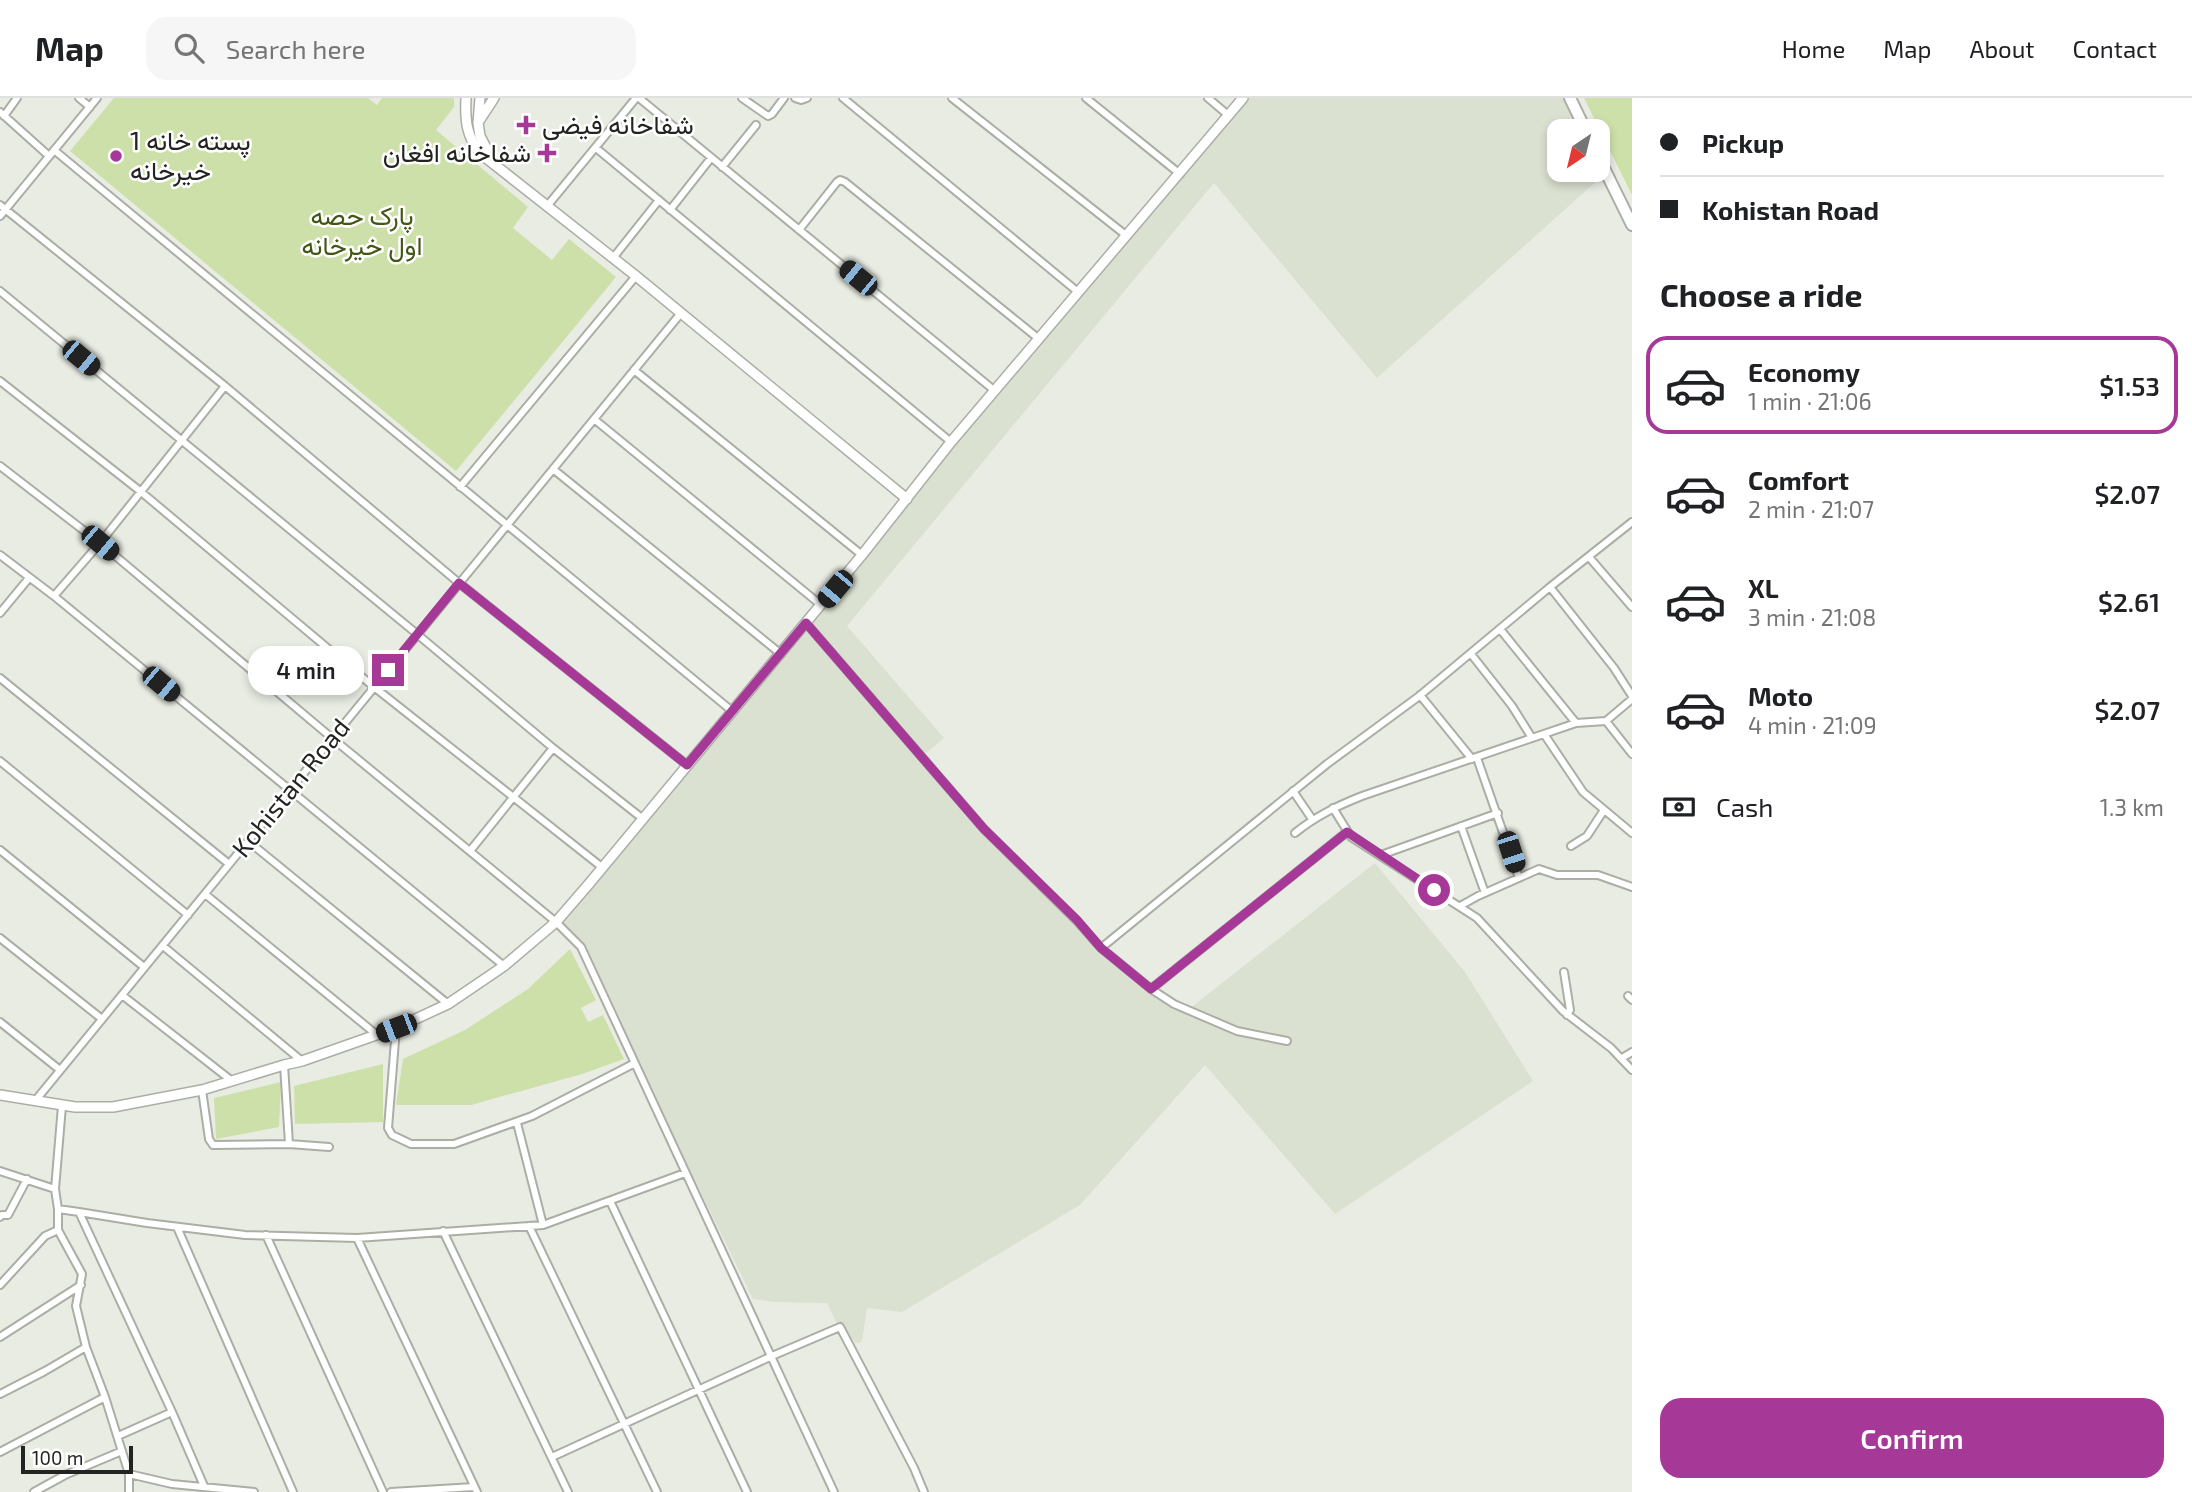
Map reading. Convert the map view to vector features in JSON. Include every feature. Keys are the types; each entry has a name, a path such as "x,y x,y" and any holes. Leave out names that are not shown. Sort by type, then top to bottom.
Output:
{"highway":[{"path":"1570,98 1580,119"},
{"path":"1610,180 1632,225"}],"main road":[{"path":"466,98 466,125 475,147 907,499"},
{"path":"480,98 480,136 493,161"},
{"path":"478,123 494,98"},
{"path":"0,1095 62,1105 113,1107 202,1090 302,1062 396,1028 448,1004 504,966 556,922 603,868 862,555 951,442 1243,98"}],"street":[{"path":"17,98 2,114 49,156"},
{"path":"79,98 90,107"},
{"path":"0,216 3,207 97,98"},
{"path":"548,205 637,98 995,391"},
{"path":"742,98 768,116 784,98"},
{"path":"795,98 807,98"},
{"path":"843,98 1078,292"},
{"path":"952,98 1127,236"},
{"path":"1086,98 1180,174"},
{"path":"1208,98 1228,115"},
{"path":"722,167 756,125"},
{"path":"596,148 951,442"},
{"path":"54,150 732,711"},
{"path":"670,210 711,158"},
{"path":"799,230 837,182 845,182 1039,339"},
{"path":"613,258 659,200"},
{"path":"3,207 225,386 459,583 687,765"},
{"path":"460,488 636,276"},
{"path":"0,291 553,748 643,818"},
{"name":"Kohistan Road","path":"35,1101 681,313"},
{"path":"634,370 862,555"},
{"path":"0,381 141,491 374,687 603,868"},
{"path":"54,596 100,543 225,386"},
{"path":"594,419 821,605"},
{"path":"0,466 100,543 556,922 581,947 834,1492"},
{"path":"553,469 781,654"},
{"path":"1101,948 1293,791 1420,695 1632,522"},
{"path":"0,555 54,596 504,966"},
{"path":"1589,557 1632,607"},
{"path":"0,613 29,578"},
{"path":"1295,832 1333,808 1576,723 1606,721 1632,698 1614,668 1550,587"},
{"path":"806,623 984,829 1077,920 1101,948 1174,1004 1237,1031 1287,1041"},
{"path":"1500,629 1576,723"},
{"path":"1471,654 1512,706 1532,738"},
{"path":"0,678 229,864"},
{"path":"1420,695 1474,758 1497,813 1519,878"},
{"path":"1606,721 1632,754"},
{"path":"1544,734 1583,792 1632,833"},
{"path":"470,851 553,748"},
{"path":"0,761 188,915"},
{"path":"1293,791 1312,819"},
{"path":"1333,808 1347,832 1477,918 1567,1014 1622,1058 1632,1070"},
{"path":"1571,846 1587,836 1604,810"},
{"path":"1381,855 1497,813"},
{"path":"1461,826 1485,893"},
{"path":"1151,989 1347,832"},
{"path":"248,841 448,1004"},
{"path":"0,850 145,967"},
{"path":"1460,906 1539,869 1557,875 1598,875 1632,887"},
{"path":"205,894 377,1035"},
{"path":"0,938 102,1019"},
{"path":"163,946 302,1062"},
{"path":"1564,972 1570,1010 1567,1014"},
{"path":"122,995 232,1081"},
{"path":"0,1022 60,1070"},
{"path":"396,1028 388,1128 392,1135 411,1144 454,1144 516,1123 635,1063"},
{"path":"1622,1058 1632,1052"},
{"path":"284,1065 289,1144"},
{"path":"202,1090 209,1139 214,1145 289,1144 329,1147"},
{"path":"62,1105 55,1189 58,1230 82,1274 76,1306 86,1347 129,1474 129,1492"},
{"path":"516,1123 543,1225"},
{"path":"0,1171 55,1189"},
{"path":"58,1209 245,1235 357,1238 543,1225 685,1174"},
{"path":"0,1217 8,1216 27,1179"},
{"path":"610,1201 747,1492"},
{"path":"79,1212 204,1486"},
{"path":"529,1226 657,1492"},
{"path":"177,1227 293,1492"},
{"path":"0,1285 45,1236 58,1230"},
{"path":"443,1231 568,1492"},
{"path":"266,1236 383,1492"},
{"path":"357,1238 475,1490 391,1492"},
{"path":"0,1337 81,1285"},
{"path":"552,1457 840,1327 924,1492"},
{"path":"0,1394 86,1347"},
{"path":"0,1452 105,1397"},
{"path":"118,1436 172,1412"},
{"path":"34,1492 65,1475 122,1451"},
{"path":"129,1474 216,1490 254,1492"},
{"path":"169,1483 169,1492"}],"shaded area":[{"path":"1243,98 1564,98 1574,119 1547,119 1547,182 1596,182 1377,378 1214,183 847,626 944,738 923,756 984,829 1101,948 1151,989 1189,1009 1375,863 1465,972 1533,1081 1335,1214 1205,1065 1080,1205 902,1312 867,1308 862,1342 856,1343 836,1322 827,1303 753,1299 585,944 556,922"}],"green space":[{"name":"پارک حصه اول خیرخانه","path":"114,98 368,98 377,105 382,98 454,98 454,107 436,130 528,207 513,228 552,260 569,239 616,277 456,471 70,151"},
{"path":"1584,98 1632,98 1632,195 1610,151 1610,119 1594,119"},
{"path":"570,949 596,1000 581,1008 588,1022 603,1015 624,1059 582,1074 471,1105 396,1105 403,1059 465,1030 528,989"},
{"path":"383,1064 383,1122 295,1124 294,1086"},
{"path":"281,1082 279,1127 216,1139 214,1098"}],"place":[{"name":"شفاخانه فیضی","path":"526,125"},
{"name":"شفاخانه افغان","path":"547,153"},
{"name":"1 پسته خانه خیرخانه","path":"116,156"}],"route":[{"path":"388,670 459,583 687,765 806,623 984,829 1077,920 1101,948 1151,989 1347,832 1434,890"}]}
